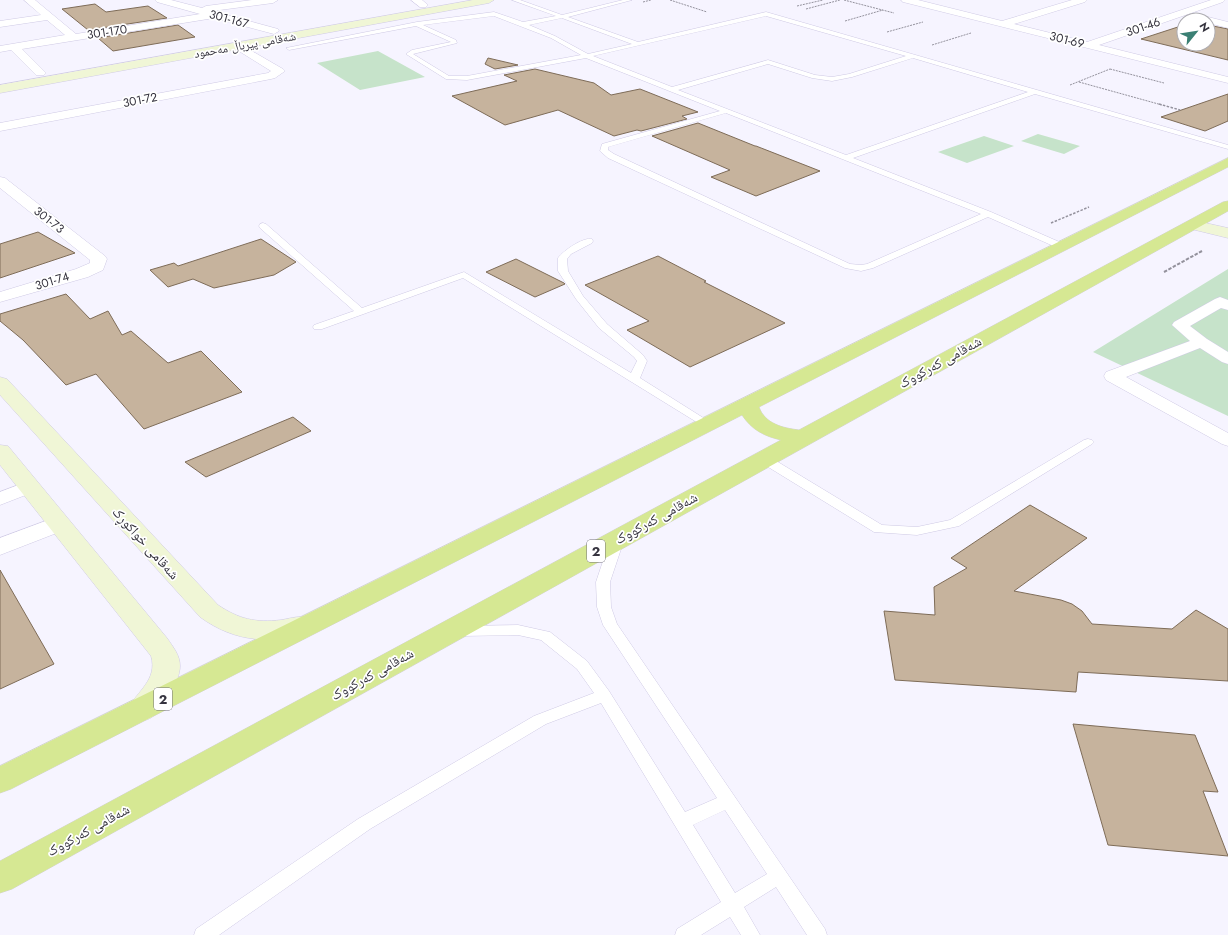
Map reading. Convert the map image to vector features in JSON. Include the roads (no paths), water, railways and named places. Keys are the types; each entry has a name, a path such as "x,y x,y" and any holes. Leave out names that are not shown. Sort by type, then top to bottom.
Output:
{"highway":[{"name":"2","path":"0,780 1228,162"},
{"name":"شەقامی کەرکووک","path":"0,878 1228,205"},
{"path":"748,404 753,416 764,426 782,434 804,437"}],"main road":[{"name":"شەقامی پیرباڵ مەحمود","path":"0,80 274,31 420,2 449,0"},
{"name":"شەقامی پیرباڵ مەحمود","path":"0,89 489,0"},
{"path":"1201,220 1228,218"},
{"path":"1201,220 1228,233"},
{"name":"شەقامی خواکوڕک","path":"0,383 209,611 221,621 239,628 260,631 282,630 305,625 326,617"},
{"path":"1,454 158,645 165,658 166,675 157,693 141,710"}],"street":[{"path":"29,0 73,37"},
{"name":"301-167","path":"160,0 198,10 212,11 274,31"},
{"path":"201,0 212,11"},
{"name":"301-170","path":"0,49 272,0"},
{"name":"301-69","path":"906,0 1228,80"},
{"path":"929,6 951,0"},
{"path":"1002,24 1082,0"},
{"name":"301-46","path":"1184,12 1214,1"},
{"name":"301-46","path":"1088,45 1176,15"},
{"path":"0,24 49,17"},
{"path":"1216,22 1228,24"},
{"name":"301-72","path":"0,127 271,76 279,71 238,46"},
{"path":"14,47 40,73"},
{"name":"301-73","path":"0,181 99,259"},
{"name":"301-74","path":"0,297 98,266 99,259"},
{"path":"1228,305 1220,302 1180,325 1201,342 1228,359"},
{"path":"1201,342 1112,376 1228,440"},
{"path":"0,499 29,487"},
{"path":"0,547 59,524"}],"lane":[{"path":"515,0 638,44"},
{"path":"523,24 561,17 629,0"},
{"path":"289,48 417,24 495,14 553,37 587,56 988,214 1062,246"},
{"path":"417,24 454,41 454,43 414,51 409,54 448,78 453,78 477,77 587,56 766,14 1228,146"},
{"path":"674,89 768,62 814,77 832,79 850,76 913,56"},
{"path":"846,158 1036,92"},
{"path":"727,111 605,146 604,151 848,266 861,268 870,266 988,214"},
{"path":"263,226 361,312"},
{"path":"589,241 568,252 562,258 563,271 579,297 603,326 638,355 642,362 634,379"},
{"path":"318,327 464,275 707,424"},
{"path":"764,459 879,529 917,531 954,523 1088,442"},
{"path":"617,540 603,582 604,607 610,625 777,877 818,935"},
{"path":"449,632 518,630 545,636 582,665 604,695 751,935"},
{"path":"203,935 364,824 540,720 604,695"},
{"path":"681,822 727,801"},
{"path":"684,935 777,877"}]}
